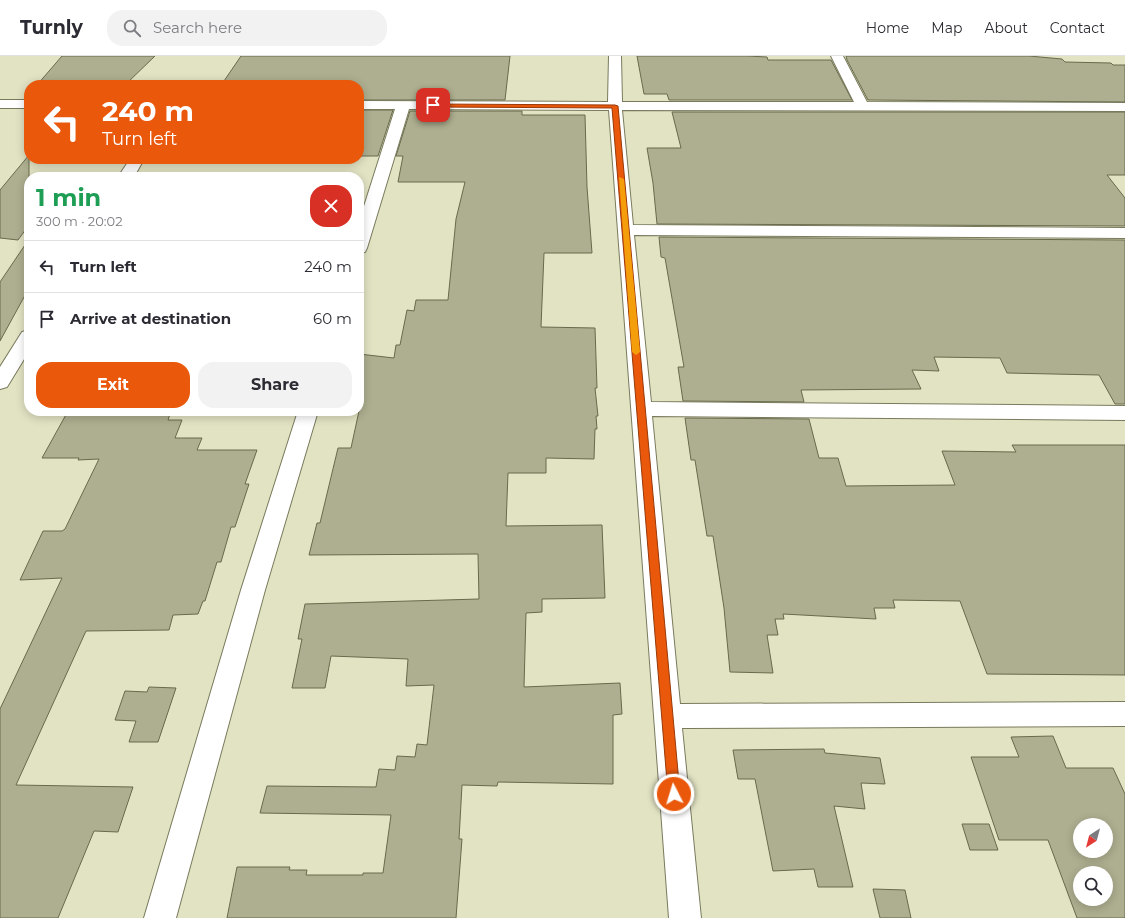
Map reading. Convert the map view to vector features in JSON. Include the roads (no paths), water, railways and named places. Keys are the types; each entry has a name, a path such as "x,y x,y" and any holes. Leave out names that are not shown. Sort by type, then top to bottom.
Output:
{"street":[{"path":"616,56 615,106 685,918"},
{"path":"837,56 863,107"},
{"path":"0,104 24,104"},
{"path":"364,105 1125,107"},
{"path":"364,232 403,105"},
{"path":"626,230 1125,233"},
{"path":"0,383 24,344"},
{"path":"641,409 1125,413"},
{"path":"160,918 253,590 306,416"},
{"path":"667,716 1125,714"}]}
